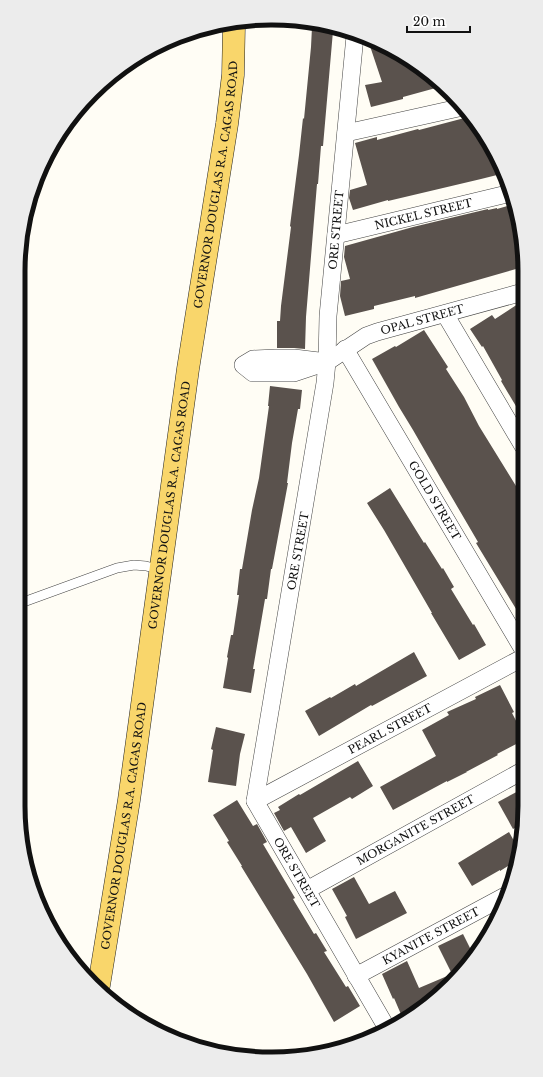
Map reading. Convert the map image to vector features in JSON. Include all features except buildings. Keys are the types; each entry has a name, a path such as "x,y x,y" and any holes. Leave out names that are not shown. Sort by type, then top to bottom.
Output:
{"main road":[{"name":"GOVERNOR DOUGLAS R.A. CAGAS ROAD","path":"99,982 129,800 188,370 227,124 233,75 234,28"}],"street":[{"name":"ORE STREET","path":"355,39 328,316 327,362 323,402 255,801 385,1025"},
{"path":"346,133 456,108"},
{"name":"NICKEL STREET","path":"336,235 506,194"},
{"name":"OPAL STREET","path":"327,362 366,336 377,332 518,293"},
{"path":"445,314 518,438"},
{"name":"GOLD STREET","path":"345,350 518,641"},
{"name":"PEARL STREET","path":"255,801 518,660"},
{"name":"MORGANITE STREET","path":"307,890 518,773"},
{"name":"KYANITE STREET","path":"356,976 499,899"}],"lane":[{"path":"25,601 117,568 134,565 146,566 161,570"}]}
